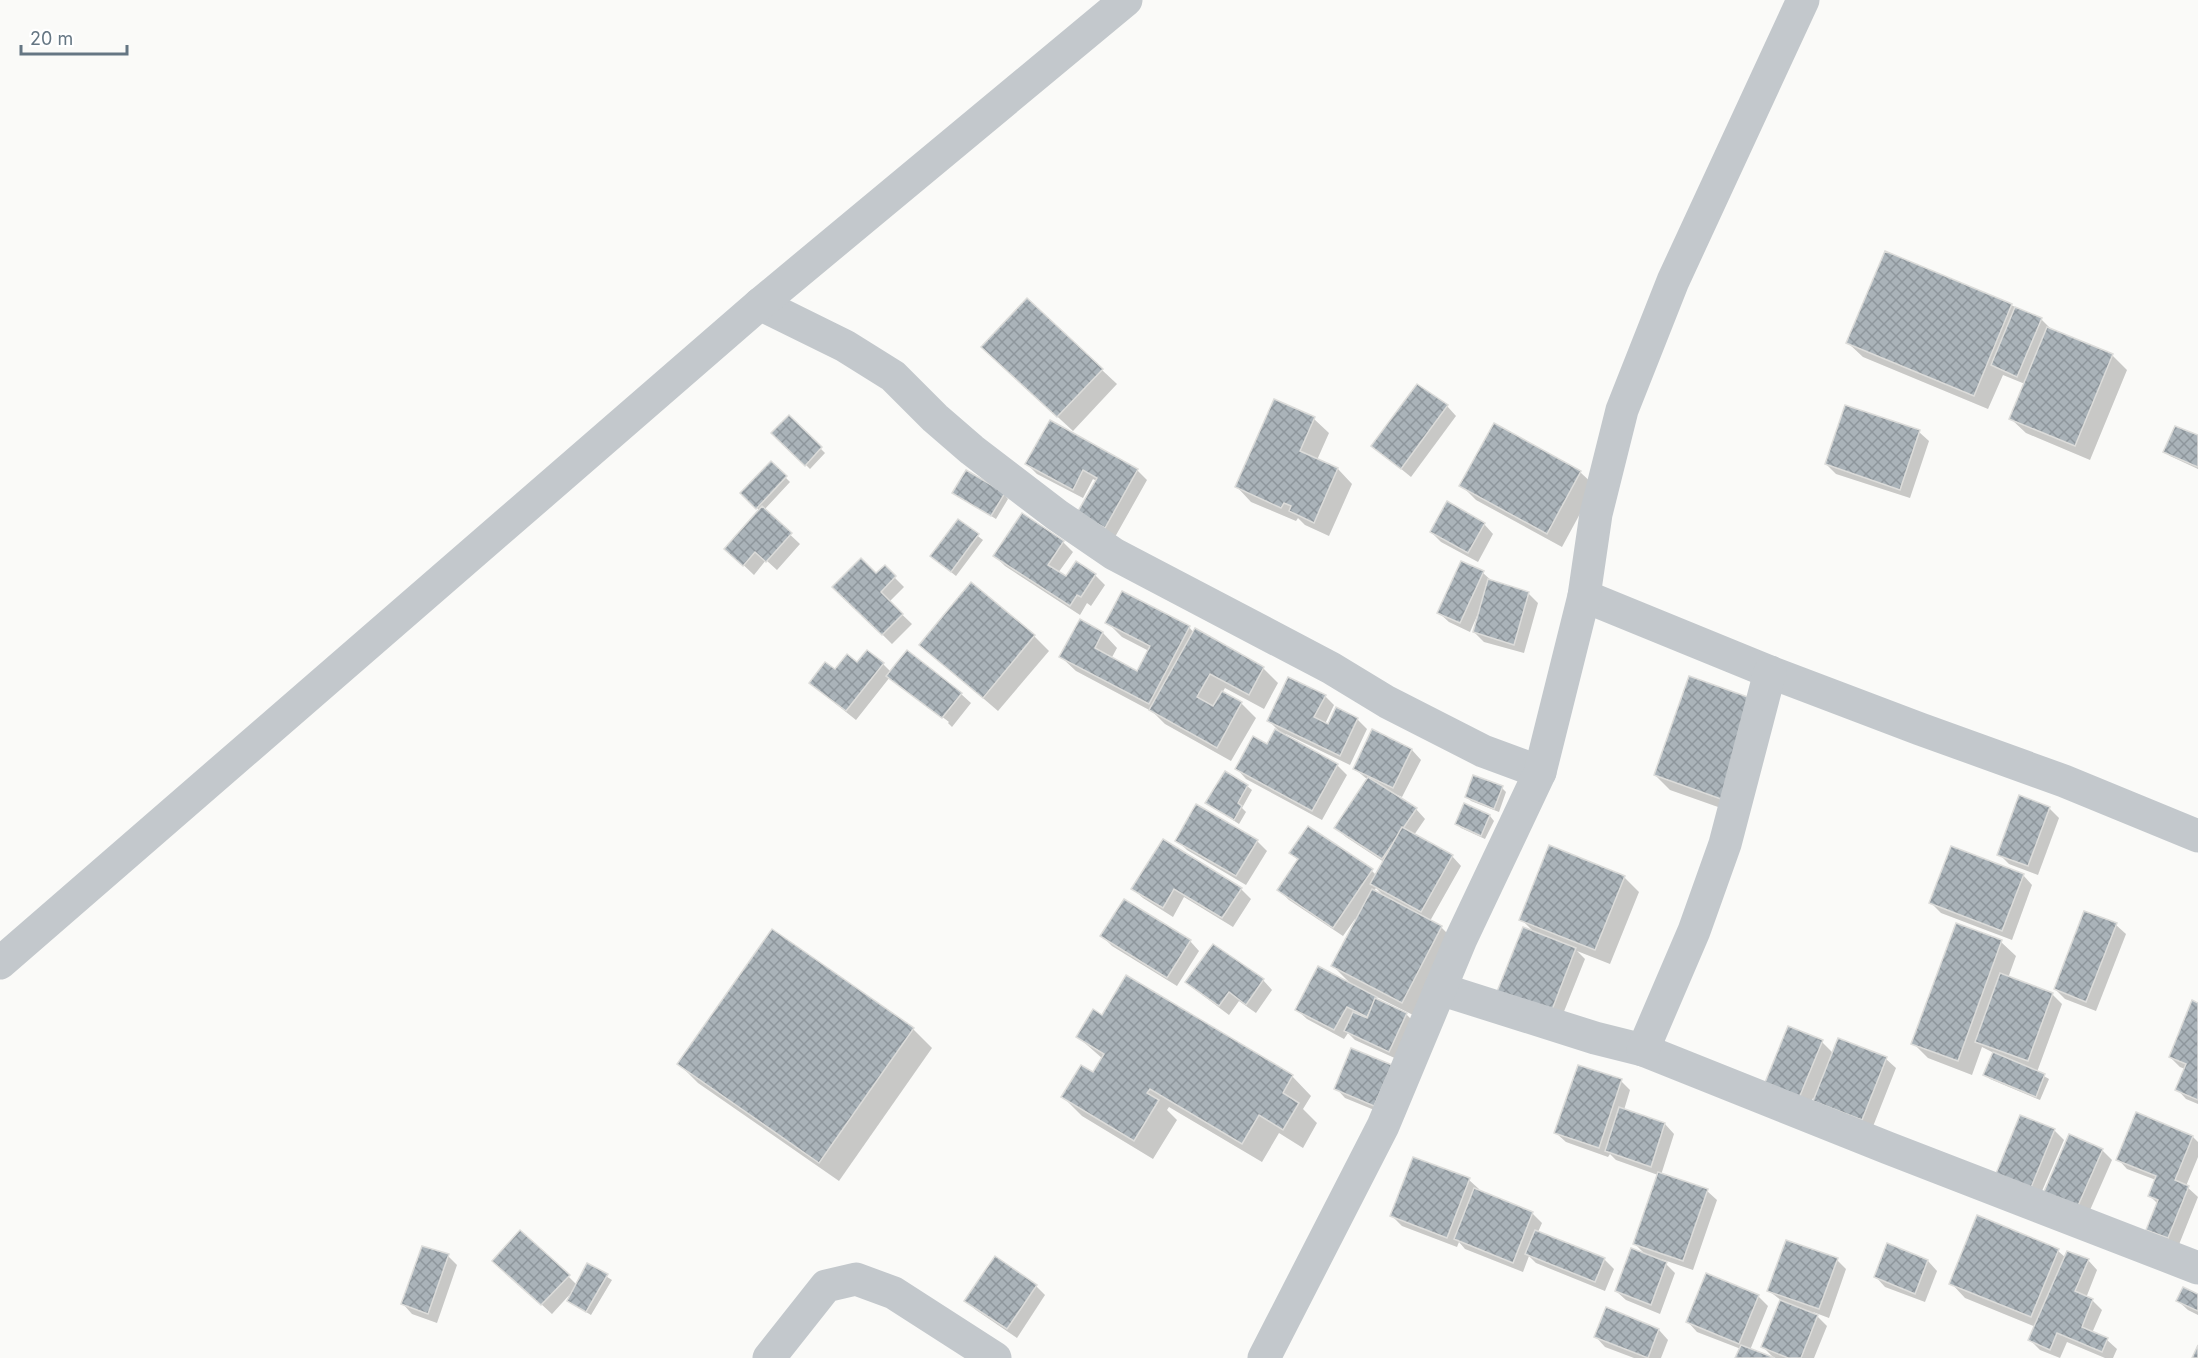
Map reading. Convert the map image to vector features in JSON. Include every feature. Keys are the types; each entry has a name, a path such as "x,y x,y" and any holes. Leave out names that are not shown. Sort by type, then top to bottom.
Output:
{"street":[{"path":"0,963 760,304 1126,0"},
{"path":"1263,1358 1383,1126 1440,989 1540,772 1584,596 1596,514 1622,410 1673,281 1803,0"},
{"path":"760,304 845,346 893,376 972,450 1057,515 1114,554 1331,668 1387,702 1482,751 1540,772"},
{"path":"1584,596 1770,672 2064,781 2198,836"},
{"path":"1643,1050 1694,931 1725,844 1770,672"},
{"path":"1440,989 1595,1038 1643,1050 2198,1268"},
{"path":"770,1358 826,1286 856,1279 894,1293 995,1358"}],"building":[{"path":"1885,251 2012,304 1974,396 1846,343"},
{"path":"1027,298 1103,369 1057,417 981,347"},
{"path":"2015,307 2042,318 2017,377 1991,365"},
{"path":"2047,327 2113,354 2075,446 2009,419"},
{"path":"1417,384 1448,405 1401,469 1371,446"},
{"path":"1274,399 1315,417 1300,451 1338,468 1314,523 1289,511 1291,506 1284,503 1281,508 1235,487"},
{"path":"1845,405 1920,430 1900,490 1825,464"},
{"path":"789,415 822,447 805,466 771,433"},
{"path":"1050,420 1138,469 1105,528 1077,513 1097,478 1083,470 1073,490 1025,464"},
{"path":"1494,423 1581,471 1547,534 1459,486"},
{"path":"2175,426 2198,435 2198,467 2163,452"},
{"path":"771,461 787,476 756,509 740,493"},
{"path":"966,470 1005,493 991,516 952,493"},
{"path":"1447,501 1485,523 1468,553 1430,532"},
{"path":"762,506 792,533 766,562 755,552 743,566 724,549"},
{"path":"1022,513 1064,541 1048,565 1066,576 1076,561 1096,574 1081,597 1077,595 1070,606 993,556"},
{"path":"958,519 979,534 951,572 930,556"},
{"path":"861,558 876,573 885,565 896,576 881,592 903,614 882,635 832,587"},
{"path":"1461,561 1484,571 1460,623 1437,613"},
{"path":"1488,579 1529,592 1514,645 1473,632"},
{"path":"971,582 1035,635 983,698 919,645"},
{"path":"1122,591 1190,626 1149,704 1059,657 1080,619 1103,632 1095,648 1137,671 1150,646 1105,623"},
{"path":"1195,628 1264,667 1249,695 1210,674 1197,697 1213,706 1222,691 1242,702 1217,748 1149,710"},
{"path":"867,650 884,663 846,711 809,683 825,662 835,669 847,654 857,662"},
{"path":"907,650 962,693 942,718 886,676"},
{"path":"1689,676 1756,700 1721,799 1654,775"},
{"path":"1288,677 1326,695 1314,717 1328,724 1336,707 1358,718 1340,756 1267,721"},
{"path":"1275,729 1338,764 1312,811 1235,769 1253,736 1267,744"},
{"path":"1372,729 1412,749 1393,788 1353,769"},
{"path":"1225,771 1248,785 1238,803 1242,806 1234,820 1205,803"},
{"path":"1473,775 1503,786 1494,809 1465,797"},
{"path":"1368,777 1417,808 1382,859 1334,828"},
{"path":"2019,795 2050,807 2028,866 1997,855"},
{"path":"1464,803 1490,815 1481,836 1455,824"},
{"path":"1196,804 1258,840 1236,876 1175,841"},
{"path":"1308,826 1373,869 1333,928 1277,890 1298,859 1289,853"},
{"path":"1402,827 1453,855 1421,912 1370,884"},
{"path":"1163,839 1242,888 1222,918 1174,889 1163,908 1131,889"},
{"path":"1549,845 1625,876 1595,950 1519,920"},
{"path":"1951,846 2024,874 2002,931 1929,903"},
{"path":"1372,889 1442,926 1402,1003 1331,966"},
{"path":"1124,899 1191,940 1167,978 1100,936"},
{"path":"2084,911 2117,923 2086,1002 2054,989"},
{"path":"1956,923 2002,940 1958,1061 1911,1044"},
{"path":"1523,927 1576,948 1548,1020 1494,999"},
{"path":"772,929 914,1028 819,1163 677,1064"},
{"path":"1213,944 1264,979 1246,1005 1229,992 1219,1006 1185,982"},
{"path":"1318,966 1377,997 1367,1017 1347,1007 1334,1030 1295,1010"},
{"path":"2000,973 2053,993 2028,1061 1975,1042"},
{"path":"1126,975 1293,1075 1283,1093 1299,1103 1283,1130 1259,1115 1242,1144 1150,1089 1147,1093 1159,1100 1134,1141 1061,1097 1081,1065 1093,1072 1104,1054 1076,1037 1093,1009 1102,1015"},
{"path":"1375,998 1407,1013 1389,1052 1344,1031 1353,1012 1367,1018"},
{"path":"2192,1000 2198,1003 2198,1100 2175,1090 2186,1064 2169,1057"},
{"path":"1788,1026 1823,1040 1799,1098 1764,1085"},
{"path":"1838,1038 1887,1057 1862,1120 1813,1101"},
{"path":"1351,1048 1392,1065 1374,1106 1334,1089"},
{"path":"1993,1052 2045,1074 2036,1097 1983,1075"},
{"path":"1578,1065 1622,1079 1599,1148 1554,1133"},
{"path":"1619,1107 1665,1123 1651,1167 1605,1151"},
{"path":"2136,1112 2193,1136 2175,1180 2189,1186 2168,1238 2146,1230 2158,1200 2148,1196 2156,1176 2116,1160"},
{"path":"2020,1115 2055,1129 2030,1190 1995,1176"},
{"path":"2069,1134 2103,1149 2077,1208 2043,1194"},
{"path":"1413,1157 1470,1178 1447,1238 1390,1216"},
{"path":"1658,1172 1708,1189 1683,1261 1633,1244"},
{"path":"1474,1188 1533,1212 1513,1263 1454,1239"},
{"path":"1977,1215 2059,1249 2031,1317 1949,1284"},
{"path":"520,1230 570,1275 541,1305 492,1261"},
{"path":"1535,1230 1605,1258 1595,1282 1525,1254"},
{"path":"1786,1240 1838,1258 1819,1309 1767,1291"},
{"path":"1887,1243 1928,1260 1915,1294 1874,1277"},
{"path":"422,1246 449,1254 428,1314 401,1304"},
{"path":"1631,1248 1667,1262 1651,1305 1615,1291"},
{"path":"2067,1251 2089,1259 2075,1291 2093,1299 2082,1327 2108,1338 2102,1352 2057,1333 2050,1350 2028,1340"},
{"path":"995,1256 1037,1285 1007,1329 964,1301"},
{"path":"587,1263 608,1274 586,1312 567,1301"},
{"path":"1706,1273 1759,1295 1739,1344 1686,1322"},
{"path":"2183,1287 2198,1294 2198,1311 2176,1301"},
{"path":"1780,1300 1818,1315 1801,1358 1788,1358 1761,1347"},
{"path":"1606,1307 1659,1329 1648,1358 1594,1337"},
{"path":"1741,1345 1775,1358 1735,1358"},
{"path":"2198,1345 2198,1358 2192,1358"}]}
